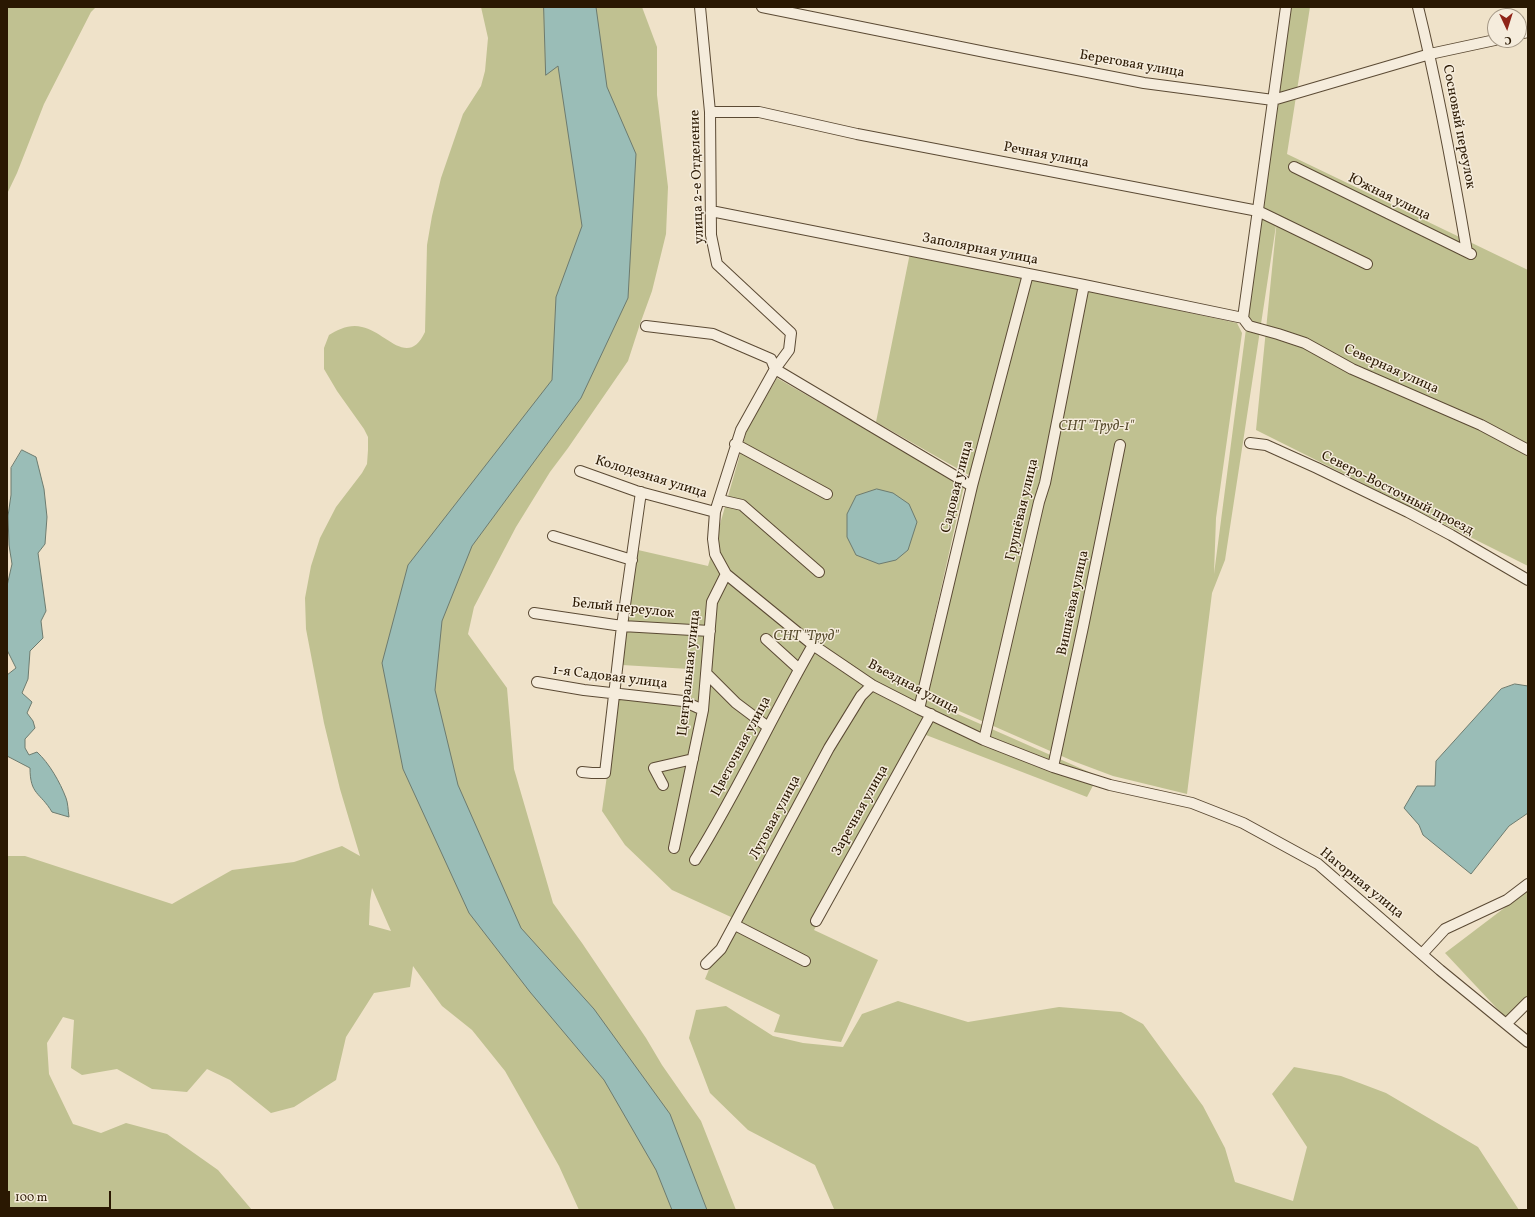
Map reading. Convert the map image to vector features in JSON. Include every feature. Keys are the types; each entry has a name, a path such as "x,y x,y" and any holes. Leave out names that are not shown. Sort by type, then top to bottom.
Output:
{"street":[{"name":"улица 2-е Отделение","path":"700,7 710,112 711,235 717,264 791,333 789,350 775,369 741,430 735,444 720,500 715,512"},
{"name":"Береговая улица","path":"762,7 990,54 1144,83 1273,100 1430,54 1487,42"},
{"path":"1243,318 1286,7"},
{"name":"Сосновый переулок","path":"1418,7 1430,54 1469,253"},
{"name":"Речная улица","path":"710,112 759,112 857,134 1258,211 1367,264"},
{"name":"Южная улица","path":"1294,167 1469,253"},
{"name":"Заполярная улица","path":"711,211 1243,318"},
{"name":"Садовая улица","path":"919,709 972,486 1028,274"},
{"name":"Грушёвая улица","path":"984,740 1039,502 1045,483 1084,285"},
{"name":"Северная улица","path":"1243,318 1249,326 1304,343 1352,369 1481,425 1528,450"},
{"path":"646,326 713,334 771,359 775,369 972,486"},
{"name":"Северо-Восточный проезд","path":"1250,443 1266,445 1318,468 1408,512 1528,580"},
{"path":"735,444 827,494"},
{"name":"Вишнёвая улица","path":"1053,767 1084,627 1120,445"},
{"name":"Колодезная улица","path":"580,471 641,492 715,512"},
{"path":"582,772 605,773 622,626 641,492"},
{"path":"720,500 742,505 819,572"},
{"name":"Въездная улица","path":"715,512 713,539 715,554 726,574 813,645 872,685 919,709 984,740 1053,767 1081,775"},
{"path":"553,536 632,560"},
{"name":"Центральная улица","path":"674,848 703,710 712,602 726,574"},
{"name":"Белый переулок","path":"534,613 622,626 710,631"},
{"path":"766,639 799,669"},
{"name":"Цветочная улица","path":"695,860 717,824 813,645"},
{"path":"706,673 736,703 768,727"},
{"name":"1-я Садовая улица","path":"537,682 584,690 614,692 683,701 703,710"},
{"name":"Луговая улица","path":"706,964 721,949 829,748 860,696 872,685"},
{"name":"Заречная улица","path":"816,921 931,714"},
{"path":"664,785 654,768 693,759"},
{"name":"Нагорная улица","path":"1081,775 1110,784 1192,803 1243,822 1318,864 1422,954 1528,1042"},
{"path":"1422,954 1445,929 1507,900 1528,884"},
{"path":"735,925 805,961"},
{"path":"1506,1024 1528,1002"}],"green space":[{"path":"7,7 96,7 91,12 44,104 17,173 7,194"},
{"path":"481,7 642,7 657,47 657,95 668,187 666,234 652,291 628,361 550,472 516,527 474,607 468,634 507,688 514,769 553,903 582,943 646,1038 662,1065 701,1121 736,1210 579,1210 559,1166 505,1071 472,1030 442,1006 413,966 410,987 374,993 346,1037 336,1080 294,1107 271,1113 230,1080 207,1069 187,1092 152,1089 117,1069 82,1075 71,1068 74,1020 63,1017 47,1043 49,1074 73,1124 101,1133 126,1123 167,1134 218,1170 252,1210 7,1210 7,856 25,856 172,904 232,870 294,862 342,846 360,856 340,789 324,723 306,629 305,598 311,566 320,538 336,507 362,473 367,464 368,450 368,437 364,429 337,391 324,369 324,348 329,335 349,327 358,326 371,330 404,348 411,347 418,343 425,332 427,245 432,216 441,178 463,114 481,86 485,71 488,38","holes":["372,888 391,931 369,925"]},
{"name":"СНТ \"Труд-1\"","path":"1288,7 1310,7 1287,154 1528,270 1528,566 1256,430 1277,219 1225,560 1212,593 1187,794 1113,776 1073,761 925,696 974,478 876,422 910,253 1237,323 1242,333 1216,518 1214,574"},
{"name":"СНТ \"Труд\"","path":"777,378 964,486 917,696 1098,776 1087,797 926,735 814,930 878,960 841,1042 774,1032 780,1015 705,979 731,917 672,890 625,845 602,811 618,697 685,703 689,669 622,665 638,550 708,566 747,430"},
{"path":"1528,890 1528,999 1505,1017 1445,953"},
{"path":"898,1001 968,1022 1059,1007 1121,1012 1143,1024 1203,1106 1225,1148 1235,1182 1293,1201 1307,1147 1272,1094 1294,1067 1341,1076 1386,1093 1478,1147 1519,1210 834,1209 815,1165 748,1130 710,1093 689,1038 696,1010 726,1006 773,1036 803,1043 843,1047 862,1014"}],"water":[{"path":"544,7 596,7 607,87 636,154 628,298 581,398 472,546 442,621 435,690 458,785 521,928 594,1009 670,1114 707,1210 672,1210 656,1170 604,1080 530,992 469,913 403,769 382,663 408,565 552,380 556,297 582,226 558,66 546,75"},
{"path":"22,450 36,457 44,489 47,517 45,544 38,553 46,611 41,621 43,638 30,651 28,679 22,693 32,702 27,713 33,721 35,728 25,739 25,748 29,755 37,752 54,773 66,798 69,817 52,812 34,789 30,777 30,768 7,756 7,675 16,668 7,650 7,586 12,564 9,545 8,516 11,495 11,468"},
{"path":"877,489 893,493 909,504 917,522 908,550 896,560 879,564 856,555 847,537 847,514 856,496"},
{"path":"1515,684 1528,686 1528,813 1509,826 1471,874 1423,835 1419,825 1404,808 1417,786 1435,786 1436,761 1501,689"}]}
